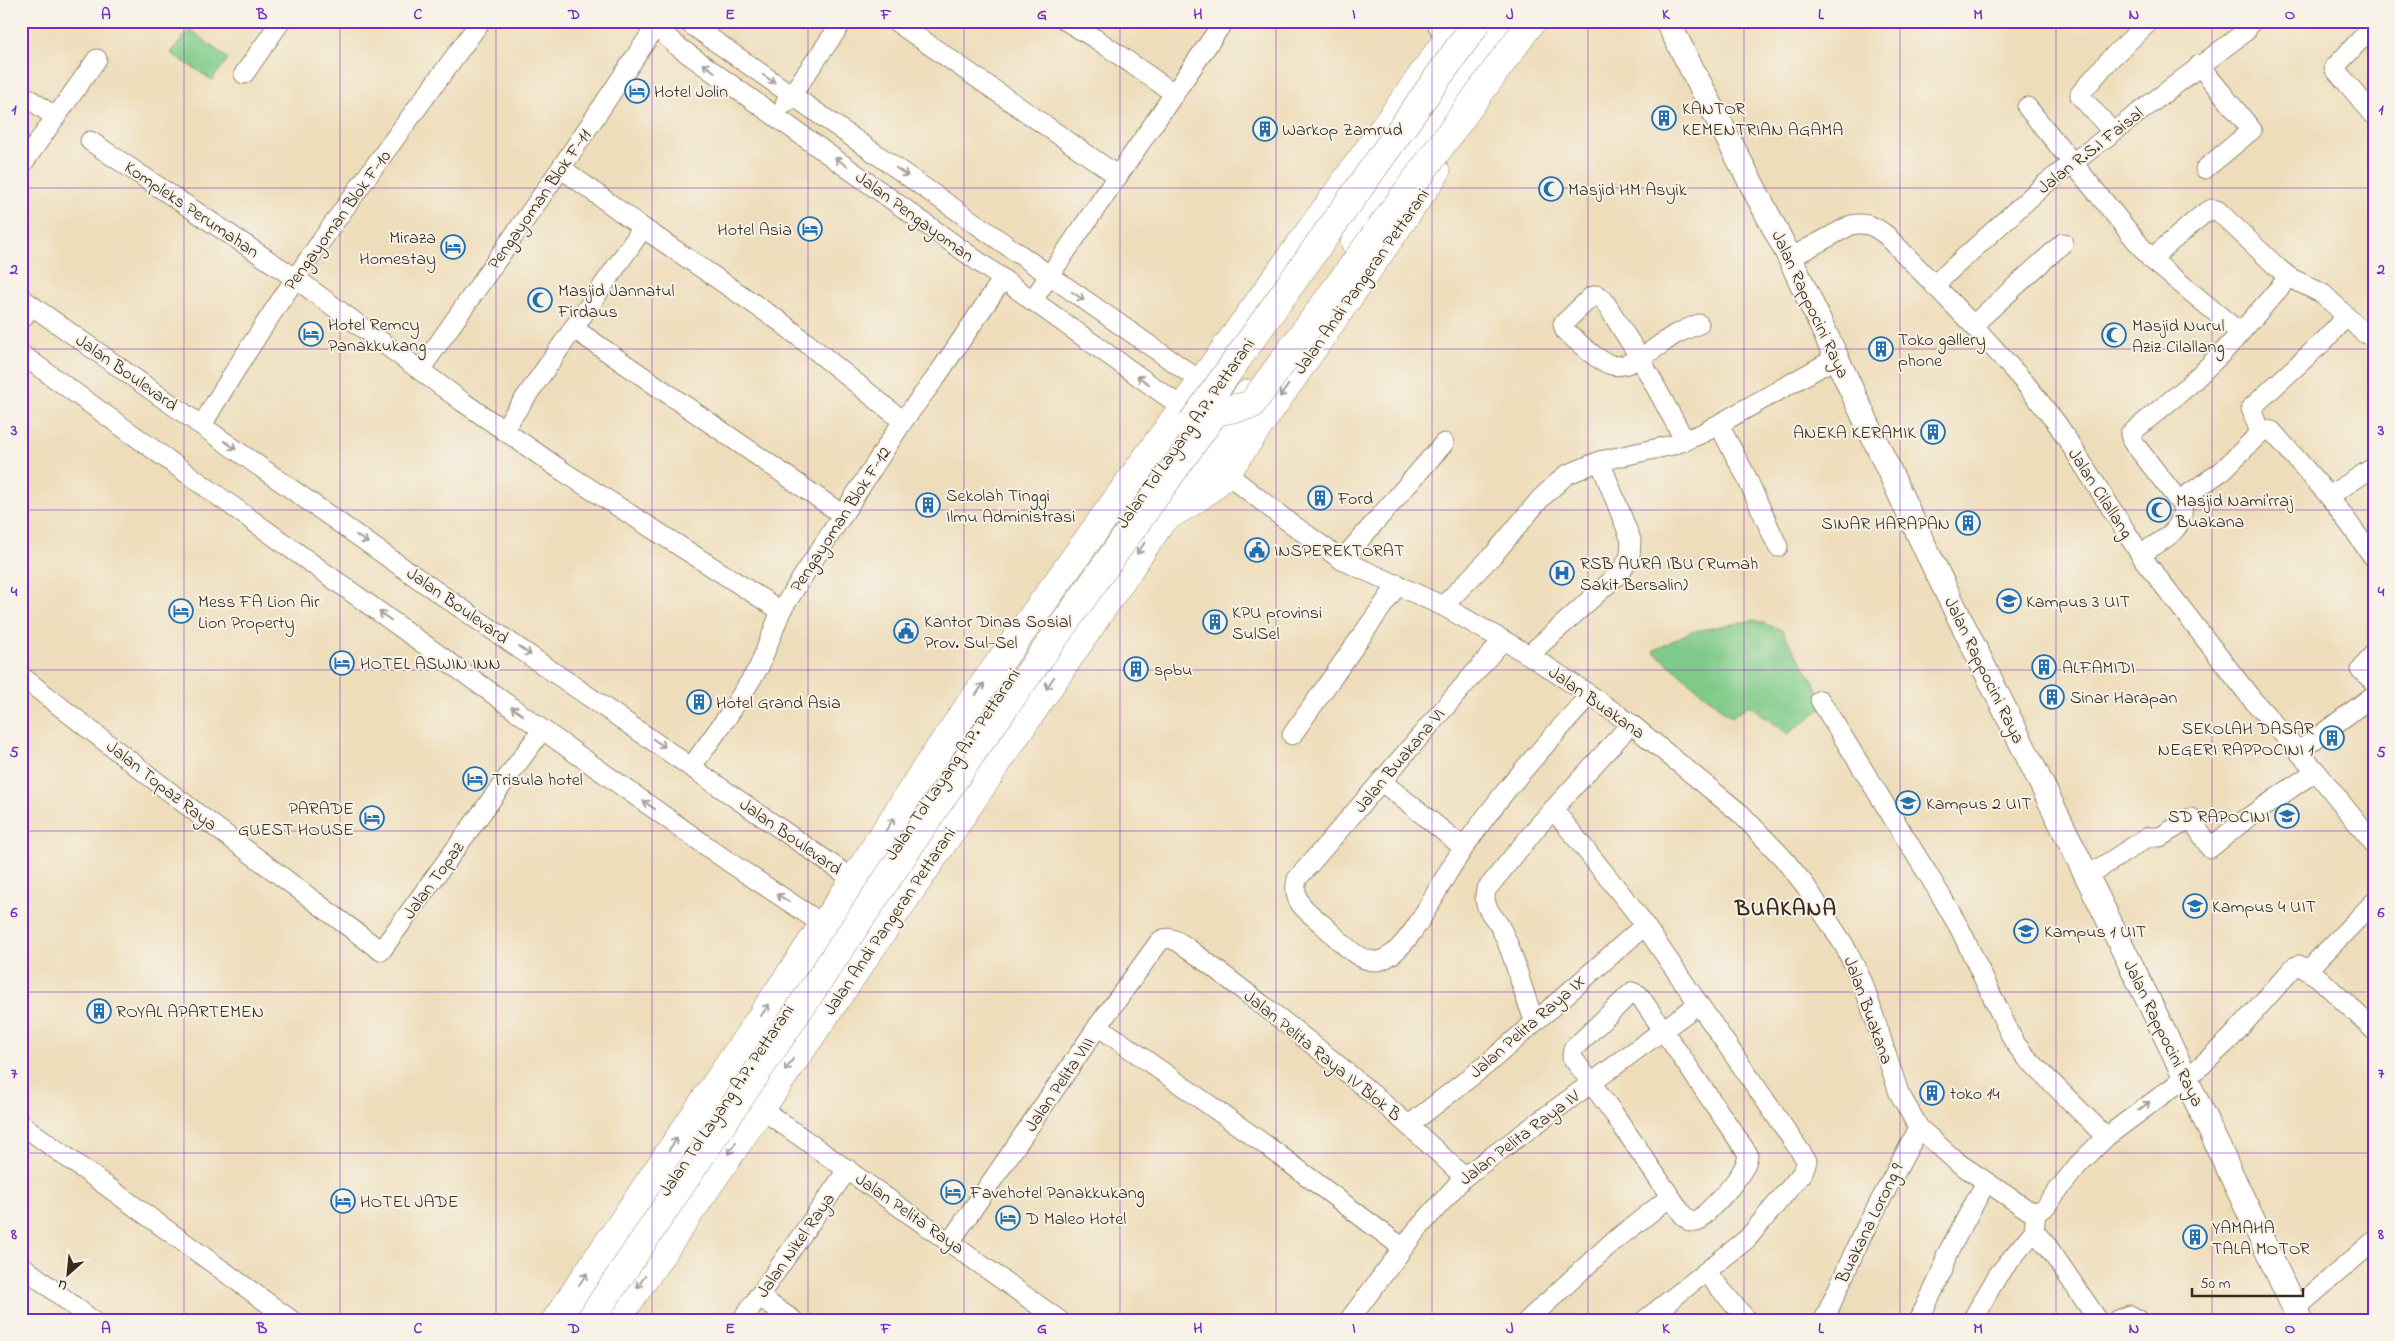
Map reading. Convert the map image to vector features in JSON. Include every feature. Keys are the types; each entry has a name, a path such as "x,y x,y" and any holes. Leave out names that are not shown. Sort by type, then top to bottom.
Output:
{"highway":[{"path":"1471,21 1476,32 1487,37 1517,23"},
{"name":"Jalan Tol Layang A.P. Pettarani","path":"577,1320 1005,685 1478,21"},
{"name":"Jalan Andi Pangeran Pettarani","path":"1160,520 1188,506 1208,491 1226,473 1542,21"},
{"name":"Jalan Andi Pangeran Pettarani","path":"616,1320 1160,520 1464,86 1517,23"},
{"name":"Jalan Tol Layang A.P. Pettarani","path":"590,1320 970,756 1215,412 1251,405 1517,23"},
{"path":"1443,37 1445,54 1454,54 1461,57 1466,63 1468,70 1464,86"},
{"path":"556,1320 854,880 922,774 987,680 1202,382 1443,37"}],"main road":[{"name":"Jalan Rappocini Raya","path":"1668,21 1790,258 1928,552 2186,1078 2298,1314"}],"street":[{"path":"244,74 282,21"},
{"name":"Pengayoman Blok F-10","path":"202,425 243,355 295,278 481,21"},
{"name":"Jalan Pengayoman","path":"686,21 1202,382"},
{"path":"776,116 843,21"},
{"path":"895,21 1118,176"},
{"path":"1066,21 1099,41 1175,94"},
{"path":"1032,301 1224,21"},
{"path":"2113,132 2080,94 2110,59 2150,21"},
{"name":"Jalan R.S.I Faisal","path":"1934,285 2028,199 2199,65 2246,31 2249,25 2248,21"},
{"name":"Jalan Pengayoman","path":"653,24 677,46 1183,408"},
{"name":"Pengayoman Blok F-11","path":"420,370 561,168 653,24"},
{"path":"2374,25 2334,68 2374,115"},
{"path":"21,166 96,59"},
{"path":"2199,65 2252,130 2205,169"},
{"path":"21,93 55,117"},
{"path":"2028,106 2151,260 2232,326"},
{"name":"Kompleks Perumahan","path":"90,141 295,278 503,430 693,557 781,611"},
{"path":"561,168 643,228 782,323 904,421"},
{"path":"2151,260 2202,215 2212,209 2224,216 2290,277 2322,294 2364,333 2368,334 2374,331"},
{"name":"Jalan Cilallang","path":"1790,258 1839,230 1862,223 1874,226 1886,235 1973,325 2015,372 2058,426 2141,554 2251,698 2316,771 2374,844"},
{"path":"503,430 643,228"},
{"path":"1973,325 2063,243"},
{"path":"2182,505 2132,441 2130,434 2187,387 2226,349 2290,277"},
{"name":"Pengayoman Blok F-12","path":"692,766 728,716 759,667 781,611 904,421 1002,280"},
{"name":"Jalan Boulevard","path":"25,308 202,425 423,582 897,909"},
{"path":"2260,433 2251,408 2325,340 2346,316"},
{"path":"1685,441 1640,358 1675,335 1699,324"},
{"path":"573,328 843,515"},
{"path":"21,354 542,730 729,862 867,953"},
{"path":"1443,606 1495,552 1515,526 1566,474 1600,461 1685,441 1719,425 1836,358"},
{"path":"1719,425 1746,476 1778,547"},
{"path":"2141,554 2174,532 2183,517 2182,505 2187,495 2222,471 2260,433 2267,430 2277,435 2329,496 2374,558"},
{"path":"1342,560 1444,443"},
{"path":"1529,655 1621,572 1630,556 1631,540 1600,461"},
{"path":"2329,496 2374,467"},
{"name":"Jalan Buakana","path":"1226,473 1282,517 1342,560 1443,606 1529,655 1590,695 1631,724 1741,814 1783,858 1805,885 1853,962 1863,983 1899,1093 1919,1128 1942,1150 1986,1182 2028,1210 2036,1212"},
{"path":"1292,735 1398,584"},
{"name":"Jalan Buakana VI","path":"1463,847 1422,916 1403,943 1388,957 1380,961 1373,962 1360,957 1305,910 1295,898 1294,889 1297,879 1503,640"},
{"path":"2374,653 2361,670 2374,682"},
{"name":"Jalan Topaz Raya","path":"21,676 303,894"},
{"path":"1381,781 1463,847 1511,782 1590,695"},
{"path":"2299,751 2374,695"},
{"path":"1820,700 1960,929 2014,1042 2025,1056 2106,1136"},
{"path":"1535,1021 1524,996 1506,941 1485,903 1484,895 1507,863 1553,809 1631,724"},
{"name":"Jalan Topaz","path":"303,894 382,951 542,730"},
{"path":"2086,876 2148,837 2160,836 2191,818 2210,848 2246,819 2316,771"},
{"path":"1553,809 1617,888 1697,1005 1804,1154 1807,1166 1789,1190 1746,1239 1646,1320"},
{"path":"2309,969 2374,902"},
{"name":"Jalan Pelita Raya IX","path":"1409,1125 1486,1064 1644,926"},
{"name":"Jalan Pelita VIII","path":"950,1242 1098,1026 1159,942 1168,938 1176,940"},
{"name":"Jalan Pelita Raya IV Blok B","path":"1176,940 1343,1067 1464,1177"},
{"path":"1972,1320 1998,1275 2034,1231 2036,1212 2044,1208 2078,1165 2106,1136 2154,1099 2186,1078 2230,1039 2294,967 2299,965 2309,969 2374,1030"},
{"path":"1635,992 1640,995 1662,1031 1748,1154 1748,1161 1742,1172 1697,1222 1691,1222 1683,1215 1572,1057 1573,1049 1629,995 1635,992"},
{"name":"Jalan Pelita Raya IV","path":"1349,1320 1403,1248 1464,1177 1697,1005"},
{"path":"1098,1026 1267,1146 1403,1248"},
{"name":"Jalan Pelita Raya","path":"760,1108 1059,1320"},
{"path":"21,1124 291,1320"},
{"name":"Buakana Lorong 9","path":"1824,1320 1861,1237 1919,1128"},
{"name":"Jalan Nikel Raya","path":"742,1320 848,1169"},
{"path":"1919,1320 1943,1270 1946,1256 1986,1182"},
{"path":"1528,1320 1609,1245 1670,1197"},
{"path":"2034,1231 2048,1246 2098,1320"},
{"path":"2298,1314 2374,1241"},
{"path":"21,1265 92,1320"},
{"path":"1706,1272 1747,1320"},
{"path":"758,1296 793,1320"},
{"path":"2118,1320 2130,1315 2138,1320"}],"green space":[{"path":"190,29 228,59 212,80 171,53"},
{"path":"1754,620 1782,630 1827,704 1788,734 1749,705 1731,717 1653,651 1690,632"}],"place":[{"name":"Hotel Jolin","path":"637,91"},
{"name":"KANTOR KEMENTRIAN AGAMA","path":"1664,118"},
{"name":"Warkop Zamrud","path":"1265,129"},
{"name":"Masjid HM Asyik","path":"1551,189"},
{"name":"Hotel Asia","path":"810,229"},
{"name":"Miraza Homestay","path":"453,247"},
{"name":"Masjid Jannatul Firdaus","path":"540,300"},
{"name":"Hotel Remcy Panakkukang","path":"311,334"},
{"name":"Masjid Nurul Aziz Cilallang","path":"2114,335"},
{"name":"Toko gallery phone","path":"1881,349"},
{"name":"ANEKA KERAMIK","path":"1933,432"},
{"name":"Ford","path":"1320,498"},
{"name":"Sekolah Tinggi Ilmu Administrasi","path":"928,505"},
{"name":"Masjid Nami'rraj Buakana","path":"2159,510"},
{"name":"SINAR HARAPAN","path":"1968,523"},
{"name":"INSPEREKTORAT","path":"1257,550"},
{"name":"RSB AURA IBU (Rumah Sakit Bersalin)","path":"1562,573"},
{"name":"Kampus 3 UIT","path":"2009,601"},
{"name":"Mess FA Lion Air Lion Property","path":"181,611"},
{"name":"KPU provinsi SulSel","path":"1215,622"},
{"name":"Kantor Dinas Sosial Prov. Sul-Sel","path":"906,631"},
{"name":"HOTEL ASWIN INN","path":"342,663"},
{"name":"ALFAMIDI","path":"2044,667"},
{"name":"spbu","path":"1136,669"},
{"name":"Sinar Harapan","path":"2052,697"},
{"name":"Hotel Grand Asia","path":"699,702"},
{"name":"SEKOLAH DASAR NEGERI RAPPOCINI 1","path":"2332,738"},
{"name":"Trisula hotel","path":"475,779"},
{"name":"Kampus 2 UIT","path":"1908,803"},
{"name":"SD RAPOCINI","path":"2287,816"},
{"name":"PARADE GUEST HOUSE","path":"372,818"},
{"name":"Kampus 4 UIT","path":"2195,906"},
{"name":"Kampus 1 UIT","path":"2026,931"},
{"name":"ROYAL APARTEMEN","path":"99,1011"},
{"name":"toko 14","path":"1932,1093"},
{"name":"Favehotel Panakkukang","path":"953,1192"},
{"name":"HOTEL JADE","path":"343,1201"},
{"name":"D Maleo Hotel","path":"1008,1218"},
{"name":"YAMAHA TALA MOTOR","path":"2195,1237"}],"district":[{"name":"BUAKANA","path":"1786,907"}]}
